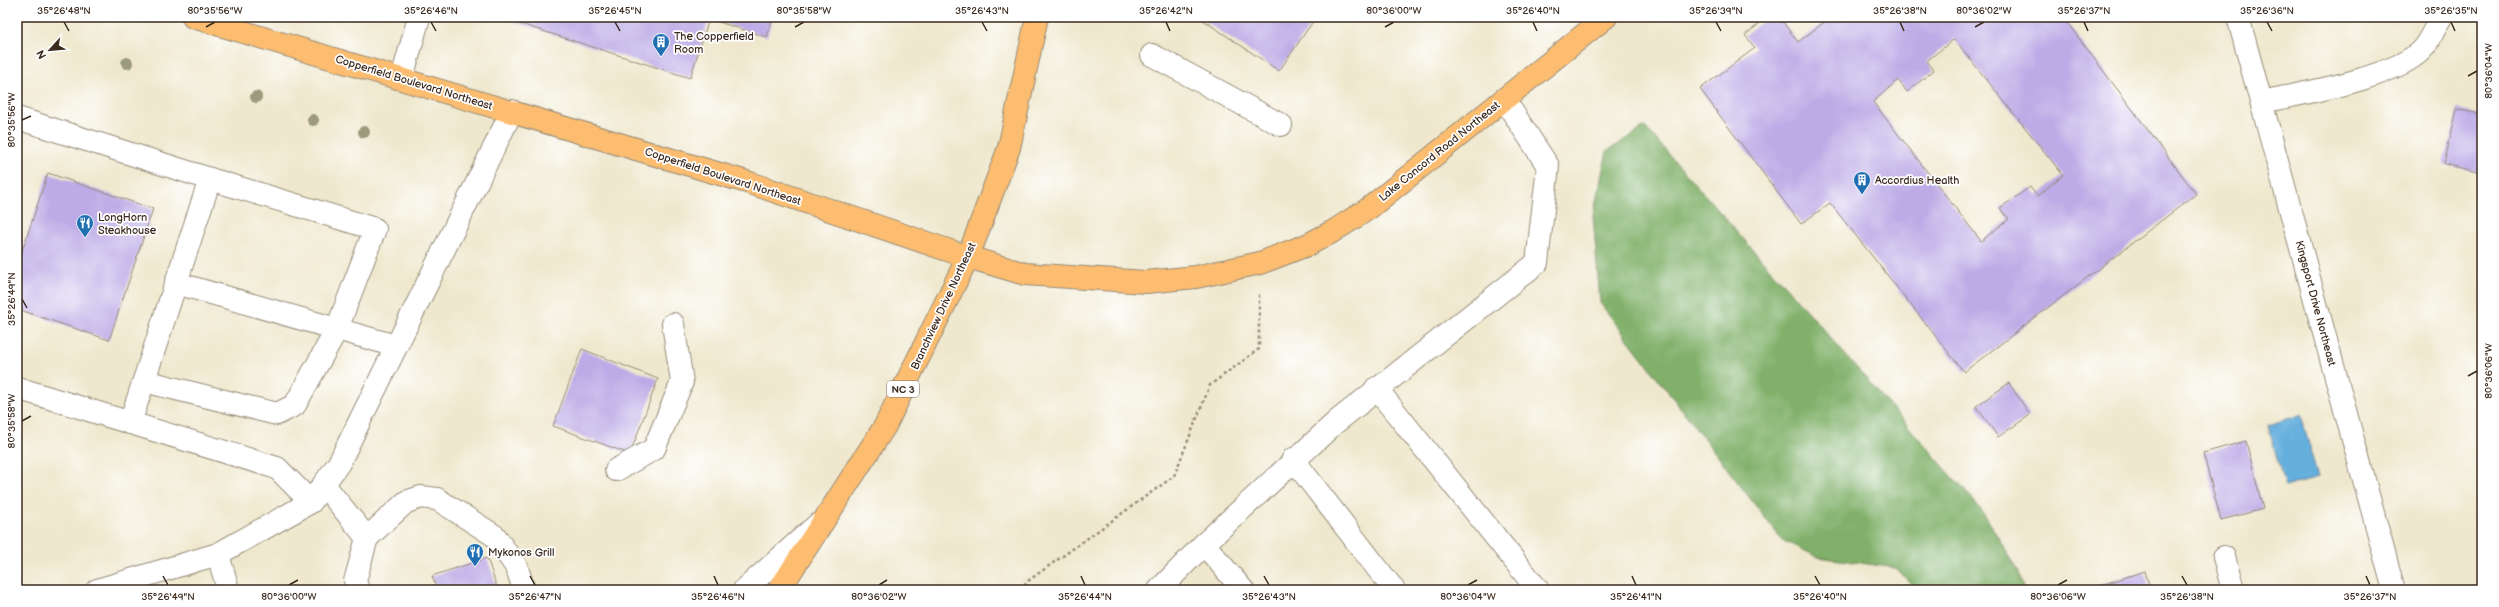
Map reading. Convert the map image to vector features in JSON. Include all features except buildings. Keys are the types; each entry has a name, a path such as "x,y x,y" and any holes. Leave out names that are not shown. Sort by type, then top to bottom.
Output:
{"main road":[{"name":"Copperfield Boulevard Northeast","path":"193,17 402,78 750,183 968,258 1025,274 1146,282 1196,277 1260,264"},
{"name":"Branchview Drive Northeast","path":"779,590 829,515 885,426 968,258 1008,148 1037,17"},
{"name":"Lake Concord Road Northeast","path":"1260,264 1332,232 1368,209 1606,17"}],"street":[{"path":"402,78 419,17"},
{"name":"Kingsport Drive Northeast","path":"2238,17 2394,590"},
{"path":"2261,102 2372,77 2403,62 2424,48 2440,17"},
{"path":"1152,55 1281,125"},
{"path":"1159,590 1204,544 1293,459 1376,388 1537,263 1548,166 1504,99"},
{"path":"97,590 218,554 317,493 338,464 512,111"},
{"path":"17,118 375,229 337,329 296,405 277,414 144,380"},
{"path":"130,423 210,179"},
{"path":"176,283 396,346"},
{"path":"616,470 654,449 682,382 673,324"},
{"path":"17,388 278,468 317,493 367,538"},
{"path":"1376,388 1538,590"},
{"path":"1293,459 1394,590"},
{"path":"358,590 355,581 367,538 406,502 421,497 437,499 495,536 517,568 524,590"},
{"path":"744,590 829,515"},
{"path":"1204,544 1242,590"},
{"path":"218,554 228,590"},
{"path":"2224,558 2233,590"}],"path":[{"path":"1020,590 1028,580 1174,476 1210,385 1259,348 1260,264"}],"green space":[{"path":"1645,127 1980,508 2018,570 2024,590 1917,590 1896,568 1818,557 1782,540 1600,303 1593,215 1607,151"}],"water":[{"path":"2301,415 2318,478 2285,487 2268,425"}],"place":[{"name":"The Copperfield Room","path":"661,57"},
{"name":"Accordius Health","path":"1862,195"},
{"name":"LongHorn Steakhouse","path":"85,238"},
{"name":"Mykonos Grill","path":"475,567"}]}
